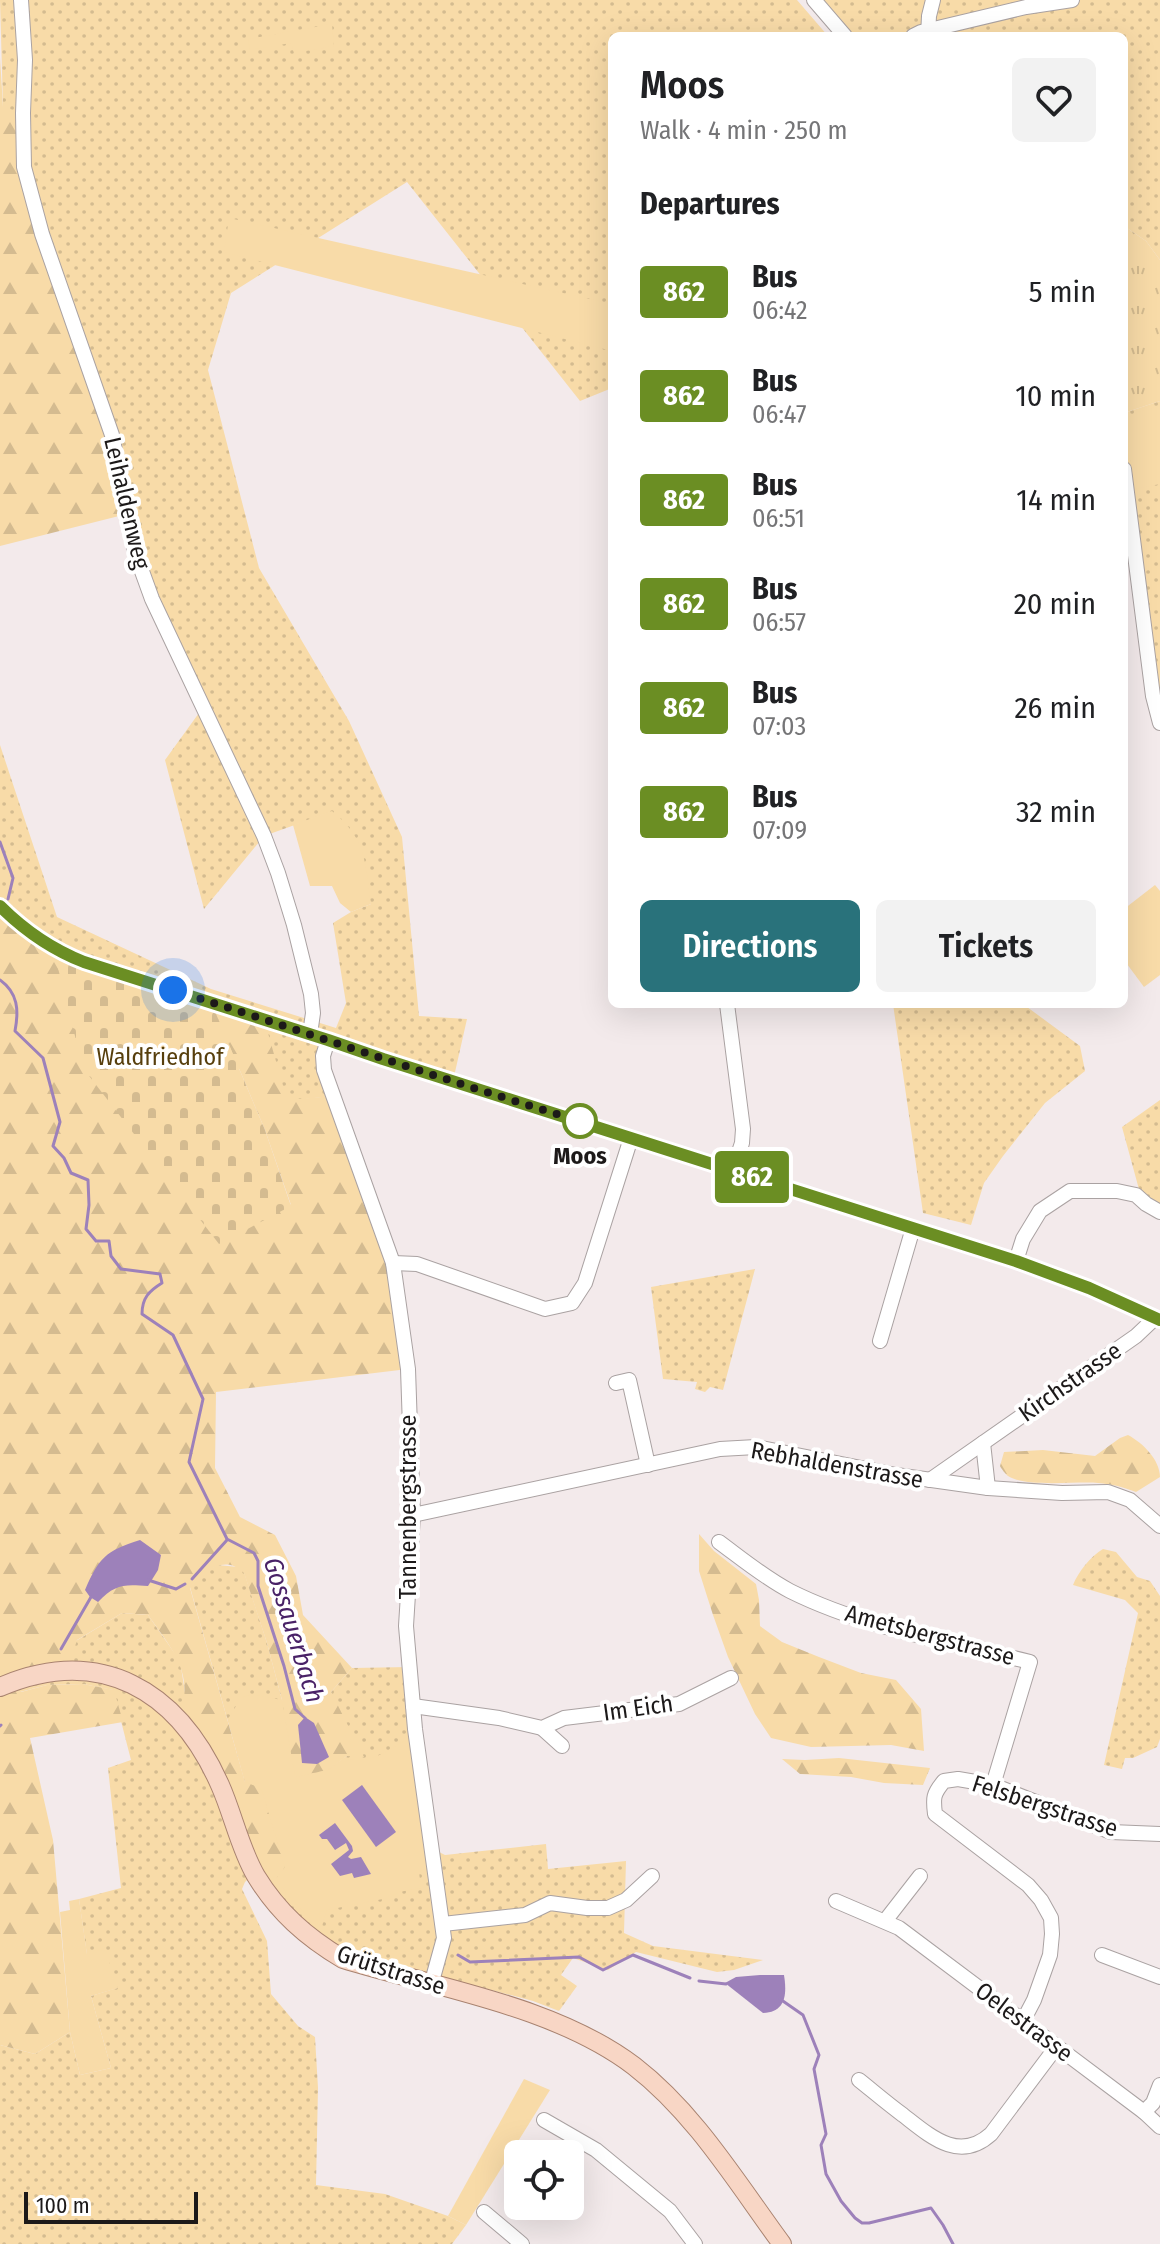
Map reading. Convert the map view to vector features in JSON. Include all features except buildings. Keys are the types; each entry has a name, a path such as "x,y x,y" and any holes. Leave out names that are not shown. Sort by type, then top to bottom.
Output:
{"main road":[{"name":"Grütstrasse","path":"0,1687 22,1677 45,1672 68,1669 93,1671 120,1679 159,1700 180,1719 206,1757 254,1873 293,1924 343,1959 530,2013 602,2044 635,2067 697,2128 782,2244"}],"street":[{"name":"Leihaldenweg","path":"21,0 25,60 24,167 42,234 112,435 138,563 264,836 278,873 312,1000 310,1034"},
{"path":"814,0 842,32"},
{"path":"929,32 933,0"},
{"path":"933,32 1026,7 1072,0"},
{"path":"1128,500 1153,696 1160,723"},
{"path":"0,906 35,937 71,957 1016,1261 1089,1288 1158,1319"},
{"path":"727,1008 743,1135 733,1170"},
{"name":"Tannenbergstrasse","path":"328,1040 323,1056 324,1070 393,1263 408,1369 413,1515 406,1626 413,1706 444,1938 431,1985"},
{"path":"393,1263 417,1264 545,1309 572,1303 585,1283 631,1138"},
{"path":"1016,1261 1023,1239 1040,1211 1070,1191 1117,1191 1136,1195 1160,1212"},
{"path":"880,1341 913,1228"},
{"name":"Kirchstrasse","path":"930,1480 1158,1319"},
{"path":"616,1383 629,1380 648,1465"},
{"path":"983,1443 988,1488"},
{"name":"Rebhaldenstrasse","path":"413,1515 720,1449 756,1447 882,1473 988,1488 1116,1494 1137,1505 1160,1526"},
{"name":"Ametsbergstrasse","path":"719,1542 790,1591 859,1618 1030,1662 993,1785"},
{"name":"Im Eich","path":"542,1728 564,1718 679,1704 731,1678"},
{"path":"413,1706 499,1718 542,1728 562,1746"},
{"name":"Felsbergstrasse","path":"1023,2021 1050,1955 1051,1918 1028,1885 935,1814 933,1798 944,1781 958,1779 993,1785 1111,1832 1160,1834"},
{"path":"443,1924 525,1915 550,1903 608,1908 626,1900 652,1876"},
{"path":"885,1921 920,1876"},
{"name":"Oelestrasse","path":"836,1901 899,1928 1160,2127"},
{"path":"1102,1955 1160,1977"},
{"path":"859,2080 933,2139 955,2147 969,2146 991,2134 1057,2046"},
{"path":"1144,2112 1153,2103 1160,2085"},
{"path":"544,2120 596,2150 670,2211 691,2242"},
{"path":"484,2212 522,2244"}],"green space":[{"path":"0,0 797,0 825,32 608,32 608,390 580,401 407,182 231,293 208,370 259,568 349,721 402,837 419,1016 467,1019 453,1081 329,1040 333,1096 287,1101 0,906 0,745 57,917 211,989 336,1028 346,1003 333,923 371,904 331,812 264,836 204,909 165,760 204,706 160,615 3,107"},
{"path":"814,0 1160,0 1160,260 1146,241 1128,229 1128,32 842,32"},
{"path":"332,24 334,46 294,53 291,43 250,50 248,39"},
{"path":"0,57 3,107 23,113 24,167 100,397 127,514 0,546"},
{"path":"229,218 608,303 608,350 224,252"},
{"path":"1128,229 1146,241 1160,260 1160,401 1128,412"},
{"path":"1160,401 1160,723 1128,497 1128,412"},
{"path":"1160,406 1160,484 1135,489 1128,448 1128,418"},
{"path":"332,811 352,832 365,864 371,904 351,912 340,903 332,886 310,886 293,825"},
{"path":"1155,885 1160,891 1160,975 1144,987 1128,965 1128,906"},
{"path":"0,906 53,948 291,1205 265,1130 211,1002 264,1019 287,1100 333,1096 393,1263 408,1369 216,1392 215,1468 240,1517 275,1535 296,1576 303,1615 352,1668 331,1692 364,1757 347,1756 328,1770 294,1777 282,1700 244,1573 237,1567 222,1565 202,1576 190,1588 245,1782 261,1787 285,1867 276,1879 263,1886 180,1719 184,1703 183,1675 173,1652 148,1615 122,1613 77,1640 68,1669 1,1687 21,1692 47,1685 83,1684 114,1690 123,1722 30,1738 53,1840 70,2032 35,2054 0,2045"},
{"name":"Waldfriedhof","path":"53,948 211,1002 265,1130 291,1206 219,1244 83,1068"},
{"path":"894,1008 1028,1008 1080,1046 1085,1071 1045,1103 1003,1156 984,1183 971,1225 923,1213"},
{"path":"1160,1100 1160,1205 1140,1193 1122,1127"},
{"path":"755,1269 723,1390 710,1387 705,1392 695,1389 697,1382 663,1379 651,1287"},
{"path":"1128,1435 1150,1453 1160,1477 1136,1492 1103,1483 1016,1480 1000,1466 1004,1452 1043,1450 1095,1456"},
{"path":"699,1534 714,1551 756,1584 760,1626 782,1642 819,1657 861,1673 896,1680 921,1709 924,1751 891,1745 811,1747 771,1738 755,1714 728,1657 713,1615 699,1571"},
{"path":"1103,1549 1116,1552 1137,1577 1150,1581 1160,1596 1160,1739 1157,1747 1133,1758 1125,1758 1122,1769 1104,1765 1138,1613 1125,1600 1073,1585 1085,1565"},
{"path":"218,1565 238,1567 244,1572 282,1700 328,1769 347,1756 331,1692 352,1668 410,1667 433,1849 445,1855 546,1844 548,1869 626,1861 624,1933 653,1946 763,1960 717,1972 636,1952 608,1970 573,1958 561,1975 577,1986 559,2011 435,1975 343,1959 272,1900 245,1782 190,1587 205,1571"},
{"path":"122,1613 148,1615 180,1661 186,1699 254,1873 242,1889 267,1941 271,1994 298,2026 315,2037 318,2088 316,2185 385,2194 448,2216 466,2225 452,2244 0,2244 0,2045 35,2054 70,2032 80,2075 111,2068 91,1996 117,1988 87,1955 79,1899 121,1888 108,1768 131,1760 113,1690 83,1684 47,1685 20,1692 0,1687"},
{"path":"252,1694 282,1700 295,1777 328,1770 344,1758 369,1759 404,1741 410,1741 430,1867 419,1872 421,1888 327,1910 322,1926 291,1899 276,1879 285,1867 261,1788 245,1782 228,1719 241,1698"},
{"path":"839,1758 930,1768 923,1785 884,1783 851,1777 800,1774 782,1759"},
{"path":"79,1899 87,1954 105,1949 118,1988 91,1996 111,2068 80,2075 70,2032 60,1912 70,1910 69,1901"},
{"path":"524,2079 550,2090 519,2140 504,2140 504,2164 466,2225 448,2216"}],"shaded area":[{"path":"140,1540 161,1555 158,1570 148,1586 120,1586 98,1602 90,1597 85,1590 99,1563 111,1552"},
{"path":"305,1717 314,1723 329,1757 317,1764 302,1763 298,1725"},
{"path":"362,1785 396,1832 376,1847 342,1800"},
{"path":"335,1823 352,1846 353,1851 348,1857 361,1857 371,1874 354,1878 352,1873 340,1876 331,1864 349,1850 346,1843 335,1850 327,1839 319,1835"},
{"path":"784,1975 783,2001 771,2012 763,2013 725,1983 736,1977"}],"waterway":[{"name":"Gossauerbach","path":"0,842 13,878 8,899"},
{"name":"Gossauerbach","path":"0,980 16,1002 15,1031 43,1058 60,1122 53,1146 64,1158 71,1173 88,1180 86,1229 96,1241 109,1241 111,1256 121,1269 160,1274 162,1283 147,1296 142,1314 173,1335 203,1399 189,1462 227,1539 254,1553 258,1561 258,1586 295,1709 305,1718"},
{"path":"192,1579 227,1540"},
{"path":"148,1580 176,1589 185,1584"},
{"path":"61,1649 91,1597"},
{"name":"Gossauerbach","path":"458,1955 470,1962 579,1957 603,1970 633,1955 690,1978"},
{"name":"Gossauerbach","path":"699,1981 726,1984"},
{"name":"Gossauerbach","path":"780,1999 803,2015 819,2055 814,2069 826,2134 821,2145 826,2174 841,2201 862,2223 931,2208 953,2244"}],"bus line":[{"name":"862","path":"0,906 35,937 84,962 1016,1261 1089,1288 1160,1320"}],"place":[{"name":"Moos","path":"580,1121"}],"route":[{"path":"173,990 580,1121"}]}
